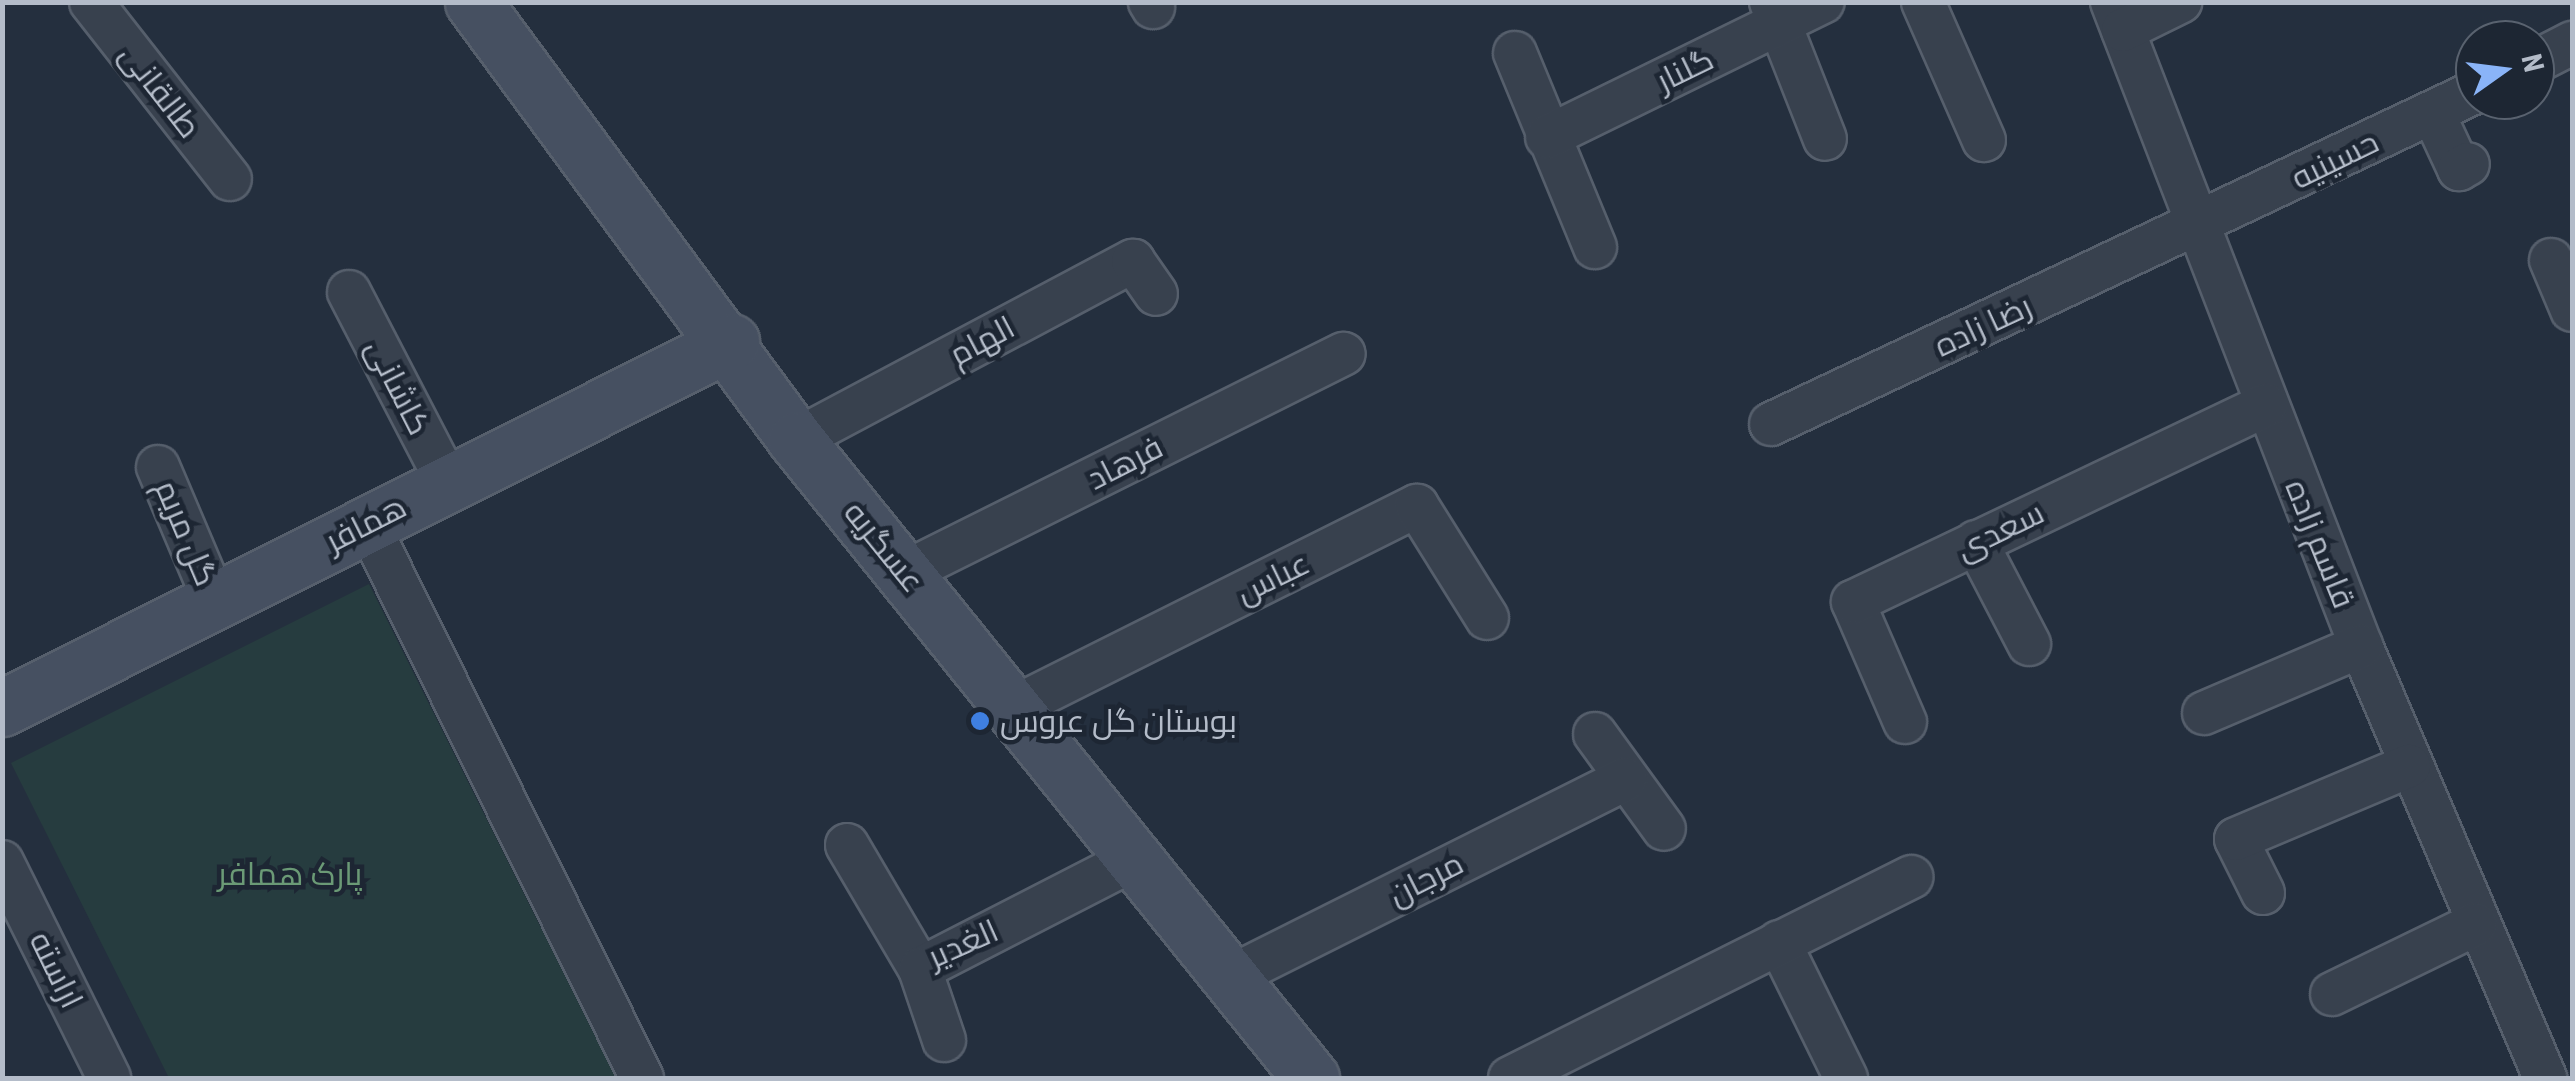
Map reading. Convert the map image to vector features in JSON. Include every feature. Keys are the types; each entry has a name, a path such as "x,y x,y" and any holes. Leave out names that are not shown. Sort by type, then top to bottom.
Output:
{"main road":[{"name":"عسگریه","path":"473,2 731,342 796,440 906,572 1226,979 1311,1078"},
{"name":"همافر","path":"3,706 731,342"}],"street":[{"name":"طالقانی","path":"91,2 230,180"},
{"name":"گلنار","path":"1547,137 1776,13 1823,2"},
{"path":"1922,2 1984,140"},
{"path":"2118,16 2180,2"},
{"path":"1776,13 1825,139"},
{"name":"قاسم زاده","path":"2118,16 2194,228 2409,766 2545,1078"},
{"path":"1514,54 1595,247"},
{"name":"حسینیه","path":"2194,228 2455,102"},
{"path":"2433,113 2459,170 2468,164"},
{"name":"رضا زاده","path":"1771,424 2194,228"},
{"path":"2551,260 2572,310"},
{"name":"الهام","path":"796,440 1133,261 1156,294"},
{"name":"کاشانی","path":"349,292 447,481"},
{"name":"فرهاد","path":"906,572 1344,354"},
{"name":"سعدی","path":"1905,722 1853,602 2266,405"},
{"name":"گل مریم","path":"158,467 214,599"},
{"name":"عباس","path":"1011,708 1417,506 1487,618"},
{"path":"368,524 642,1078"},
{"path":"1976,542 2029,644"},
{"path":"2204,712 2361,646"},
{"path":"1595,734 1664,829"},
{"path":"2263,893 2236,839 2409,766"},
{"name":"مرجان","path":"1226,979 1626,778"},
{"name":"الغدیر","path":"847,845 920,969 1132,860"},
{"name":"اراسته","path":"2,862 108,1078"},
{"path":"1510,1078 1912,877"},
{"path":"2332,994 2476,924"},
{"path":"1778,942 1846,1078"},
{"path":"920,969 944,1040"}],"green space":[{"name":"پارک همافر","path":"369,584 616,1078 169,1078 11,763"}],"place":[{"name":"بوستان گل عروس","path":"980,721"}]}
